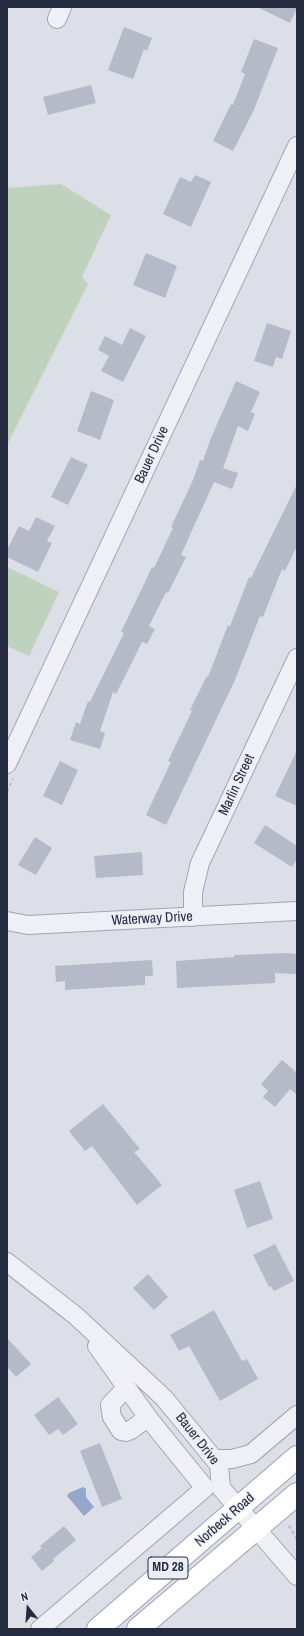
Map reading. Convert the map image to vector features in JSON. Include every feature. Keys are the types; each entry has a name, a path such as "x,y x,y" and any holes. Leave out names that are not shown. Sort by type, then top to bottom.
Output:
{"main road":[{"name":"Norbeck Road","path":"98,1629 297,1457"},
{"name":"Norbeck Road","path":"138,1629 297,1494"}],"street":[{"name":"Bauer Drive","path":"7,764 297,146"},
{"name":"Marlin Street","path":"193,918 193,892 200,862 297,658"},
{"name":"Waterway Drive","path":"7,921 28,925 193,918 297,911"},
{"name":"Bauer Drive","path":"7,1262 76,1316 164,1398 219,1465 213,1488"},
{"name":"Bauer Drive","path":"76,1316 147,1418 213,1488 238,1508 297,1576"},
{"path":"126,1388 110,1404 112,1417 121,1431 126,1432 131,1430 147,1418"},
{"path":"214,1459 232,1459 252,1454 297,1415"},
{"path":"40,1629 213,1488"}],"green space":[{"path":"61,184 111,215 82,277 88,284 7,445 7,188"},
{"path":"7,567 59,592 29,656 7,646"}],"water":[{"path":"83,1487 86,1489 86,1497 94,1507 84,1516 67,1496 69,1493"}],"building":[{"path":"257,7 297,7 297,8 290,23"},
{"path":"124,27 152,38 147,51 144,49 133,79 108,70"},
{"path":"254,39 278,48 253,112 233,151 213,141 231,104 233,105 245,74 241,72"},
{"path":"91,85 96,103 48,115 43,97"},
{"path":"195,175 211,182 191,227 163,214 180,177 191,182"},
{"path":"146,253 177,266 165,298 133,285"},
{"path":"267,323 291,331 282,359 276,357 273,367 254,361"},
{"path":"130,328 146,336 123,382 101,371 109,356 98,350 105,336 122,345"},
{"path":"236,381 260,392 251,412 255,414 248,431 238,426 223,468 238,473 232,489 214,482 181,555 186,557 149,626 155,629 147,644 142,642 116,694 113,692 100,731 105,733 100,749 70,740 76,722 80,724 88,701 90,702 124,633 121,632 152,567 154,568 173,528 171,527 193,480 200,460 203,461 211,438"},
{"path":"91,391 114,400 100,440 77,431"},
{"path":"71,457 88,465 68,505 51,497"},
{"path":"297,484 297,546 285,571 282,569 263,617 260,616 235,680 166,825 146,815 171,762 168,761 192,711 190,710 207,676 208,677 228,625 230,626 249,577 251,578"},
{"path":"36,517 55,526 47,541 52,543 38,572 7,557 7,550 19,526 29,531"},
{"path":"297,750 297,806 275,796"},
{"path":"60,761 78,770 62,805 43,796"},
{"path":"265,825 297,846 297,859 292,867 254,843"},
{"path":"35,837 52,848 36,875 18,865"},
{"path":"142,852 143,875 96,878 94,856"},
{"path":"297,954 297,974 275,973 275,983 177,988 176,961 234,957 234,955"},
{"path":"152,960 153,976 145,976 145,985 65,990 65,981 56,982 55,966"},
{"path":"282,1060 297,1073 297,1095 290,1089 275,1107 263,1097 268,1091 261,1084"},
{"path":"103,1104 140,1149 134,1152 162,1185 137,1205 92,1146 85,1151 69,1131"},
{"path":"260,1181 273,1219 247,1228 234,1190"},
{"path":"275,1244 294,1281 274,1291 271,1286 269,1287 253,1255"},
{"path":"148,1274 168,1297 154,1310 133,1288"},
{"path":"214,1310 242,1361 247,1359 258,1379 220,1401 189,1346 179,1351 170,1335"},
{"path":"7,1338 31,1364 16,1377 7,1367"},
{"path":"58,1397 78,1424 63,1435 58,1429 49,1435 34,1415"},
{"path":"100,1443 122,1499 102,1507 80,1451"},
{"path":"64,1526 76,1540 53,1559 54,1561 42,1571 31,1557 42,1548 40,1546"}]}
